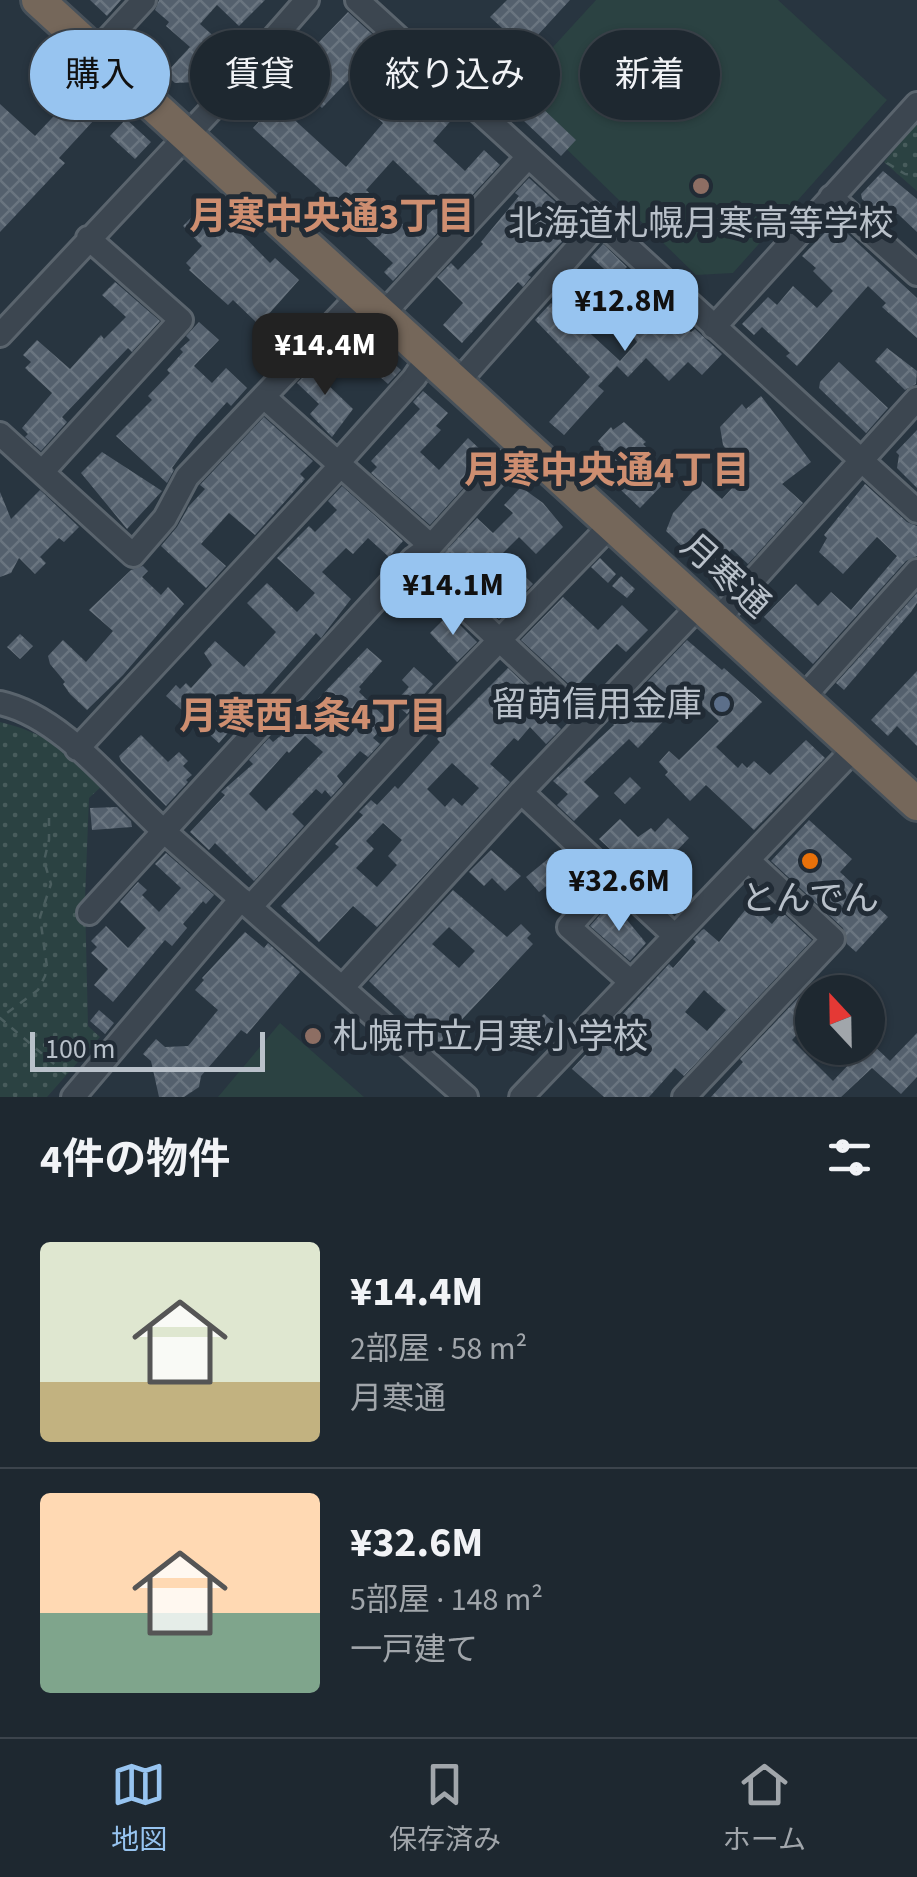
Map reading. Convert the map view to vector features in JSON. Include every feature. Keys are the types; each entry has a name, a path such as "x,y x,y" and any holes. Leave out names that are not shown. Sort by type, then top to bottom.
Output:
{"highway":[{"name":"月寒通","path":"38,0 70,30"},
{"name":"月寒通","path":"170,119 917,804"}],"street":[{"path":"117,30 144,0"},
{"path":"0,335 307,0"},
{"path":"357,0 917,511"},
{"path":"714,327 917,104"},
{"path":"0,434 133,555 166,518 187,477 264,397 371,305 528,158"},
{"path":"831,197 917,274"},
{"path":"457,383 600,222"},
{"path":"42,472 181,320 88,238"},
{"path":"77,749 340,463 429,356"},
{"path":"264,397 340,463 500,642 587,722"},
{"path":"342,988 587,722 708,613 917,399"},
{"path":"90,913 523,444"},
{"path":"72,1087 611,524"},
{"path":"802,700 917,571"},
{"path":"0,703 24,708 55,729 164,832 466,1097"},
{"path":"521,1097 855,748"},
{"path":"521,792 675,936"},
{"path":"684,1097 832,939 748,860"},
{"path":"612,879 569,927 631,982"}],"path":[{"path":"882,160 905,174 917,175"},
{"path":"49,818 50,840 44,861 51,884 40,918 46,976 38,990 0,1018 72,1087"}],"green space":[{"path":"596,0 778,0 887,100 733,273 696,275 537,120 560,120 560,39"},
{"path":"917,123 917,191 884,162"},
{"path":"0,722 31,732 56,746 103,785 89,798 85,899 88,1026 100,1037 47,1097 0,1097"},
{"path":"280,1023 364,1097 218,1097"}],"building":[{"path":"90,0 121,0 107,16"},
{"path":"159,0 265,0 239,26 217,5 200,24 207,30 190,30 190,47 166,26 169,22 155,10"},
{"path":"507,0 570,0 542,30 504,30 490,17"},
{"path":"348,12 368,30 350,30 350,79 330,100 330,31"},
{"path":"190,47 190,82 175,83 170,78 170,69"},
{"path":"0,104 35,136 50,120 94,120 59,158 65,163 0,232"},
{"path":"127,120 151,142 135,159 110,136"},
{"path":"260,120 295,120 346,167 383,123 379,120 451,120 433,141 465,171 484,150 500,165 393,281 384,272 393,263 355,227 358,224 253,128","holes":["393,160 439,204 410,231 366,190"]},
{"path":"555,120 576,140 561,156 524,121"},
{"path":"883,171 917,199 917,232 898,214 887,221 862,199 861,194"},
{"path":"529,178 573,218 564,228 570,234 528,275 531,277 523,287 518,282 462,343 443,325 463,303 437,277 451,263 458,270 483,244"},
{"path":"208,200 270,263 275,258 299,280 259,325 233,300 228,305 186,263 202,246 183,226"},
{"path":"835,222 917,298 917,338 882,307 886,303 868,286 797,366 786,356 790,353 762,327 754,335 742,324 768,297 777,305 793,286 817,308 833,291 802,256"},
{"path":"603,244 627,267 615,279 591,257"},
{"path":"115,282 160,321 132,352 128,348 62,417 67,422 41,451 25,437 28,434 22,428 52,393 25,368 31,362 23,355 37,340 70,369 101,335 104,339 126,317 102,295"},
{"path":"551,303 620,361 637,342 625,325 647,303 655,311 661,305 684,328 691,332 695,329 722,354 702,375 688,362 669,381 646,358 628,377 617,366 598,386 604,391 564,435 549,422 590,377 535,320"},
{"path":"199,322 219,340 194,366 212,383 226,368 247,388 231,406 227,402 195,437 172,468 167,483 116,436 152,400 148,396 170,373 167,370 190,340 186,336"},
{"path":"374,346 401,370 388,384 361,360"},
{"path":"887,348 917,371 916,384 905,390 875,361"},
{"path":"320,359 335,374 326,383 353,409 332,437 310,414 319,404 297,383"},
{"path":"839,362 888,408 866,433 819,388"},
{"path":"423,391 448,413 436,426 441,430 420,452 439,470 468,438 484,453 480,458 486,463 430,525 371,473 377,467 371,461 420,409 413,402"},
{"path":"761,396 811,462 782,484 803,503 748,564 732,549 710,573 666,531 673,513 702,481 722,499 743,476 723,445 720,427 742,404 746,409"},
{"path":"264,417 313,461 300,474 305,479 255,535 229,513 201,544 226,566 206,588 161,546 205,489 200,485"},
{"path":"624,422 646,442 643,444 652,453 646,459 668,479 640,508 588,459 611,427 613,430"},
{"path":"917,430 917,488 897,468 896,452"},
{"path":"102,452 162,491 127,529 81,473"},
{"path":"865,484 907,522 917,526 917,556 906,561 813,664 764,617 796,584 818,606 831,592 851,610 897,556 877,537 843,574 819,552 827,538 824,535"},
{"path":"342,486 403,541 389,557 368,538 353,554 346,548 322,572 351,599 321,638 316,633 219,743 166,696 176,685 180,689 186,683 191,688 212,665 204,653 215,641 244,667 276,632 247,603 267,583 297,612 315,593 277,558 309,526 315,532 337,510 328,501"},
{"path":"521,487 543,503 563,527 536,554 519,537 502,554 533,584 499,619 475,596 487,584 466,564 454,577 437,560 477,518 493,533 513,513 504,505"},
{"path":"40,490 79,527 64,542 59,538 40,557 46,563 35,574 19,558 11,573 0,577 0,492 11,519"},
{"path":"600,558 616,574 608,583 591,567"},
{"path":"143,566 148,571 142,577 161,595 168,587 184,604 87,710 70,694 48,656 63,640 86,662 113,631 89,610 131,570"},
{"path":"621,576 635,589 627,598 612,586"},
{"path":"917,593 917,603 911,612 844,690 836,683"},
{"path":"563,597 598,630 622,605 648,630 626,652 617,644 574,689 521,640"},
{"path":"449,614 477,642 457,662 430,633"},
{"path":"20,634 33,646 20,659 7,647"},
{"path":"687,640 762,702 716,747 738,768 742,763 747,768 754,761 770,775 806,740 825,758 754,830 706,785 690,801 665,775 668,772 659,762 669,751 679,760 719,721 689,694 638,748 629,739 584,782 599,796 574,821 557,805 568,794 553,781 614,725 610,721"},
{"path":"367,648 382,661 359,687 359,692 389,721 373,738 380,744 368,757 360,751 337,776 343,784 331,797 325,790 322,794 316,789 292,814 304,826 254,881 215,843 209,850 190,832 225,795 221,792 253,764 249,760 269,738 273,742","holes":["305,736 323,752 266,811 249,794"]},
{"path":"414,667 433,684 407,714 394,703 409,687 402,680"},
{"path":"508,668 528,687 526,694 561,729 546,744 530,727 518,741 514,738 490,764 510,782 377,927 353,906 319,942 281,906 339,847 335,844 363,815 359,812 371,800 377,805 395,786 398,789 440,742 437,739","holes":["452,763 479,788 462,806 453,798 445,807 427,789","383,823 402,840 388,856 397,865 377,887 356,868 374,849 366,841"]},
{"path":"917,671 917,746 897,726 888,736 871,720"},
{"path":"141,735 168,762 179,752 188,761 183,766 192,775 166,806 119,756"},
{"path":"630,777 641,788 625,804 614,793"},
{"path":"117,807 132,827 92,830 90,808"},
{"path":"668,818 689,838 649,880 617,849 613,852 599,839 620,819 638,837 651,828 655,832"},
{"path":"809,820 852,859 840,872 888,917 856,952 847,944 843,928 771,861"},
{"path":"491,850 521,876 505,891 492,878 484,886 469,872"},
{"path":"166,853 214,895 206,904 203,901 183,924 187,928 172,946 165,940 113,1002 94,985 108,969 91,953 97,947 91,941 106,926 128,948 146,928 120,902 138,882 147,890 142,895 159,912 181,888 155,864"},
{"path":"554,854 566,870 539,892 526,877"},
{"path":"453,890 507,937 521,924 531,934 527,938 533,944 437,1046 369,981","holes":["449,927 475,951 459,968 432,944"]},
{"path":"750,904 772,924 782,912 812,940 684,1076 675,1068 649,1097 604,1097 572,1069 669,964 673,968 702,930 719,942","holes":["704,990 726,1010 707,1031 685,1012"]},
{"path":"606,908 624,924 627,920 646,943 630,961 590,926"},
{"path":"245,932 264,948 268,943 300,972 247,1034 241,1030 201,1076 199,1087 184,1097 159,1097 151,1061 143,1054 156,1039 165,1047 188,1046 218,1010 195,990"},
{"path":"795,1001 792,1040 795,1065 817,1065 833,1081 848,1065 885,1065 885,1056 890,1061 917,1033 917,1077 901,1094 872,1068 841,1097 711,1097 743,1062 740,1059"},
{"path":"99,1010 114,1023 105,1034 90,1021"},
{"path":"544,1014 558,1027 540,1046 526,1032"}],"place":[{"name":"北海道札幌月寒高等学校","path":"701,186"},
{"name":"留萌信用金庫","path":"722,704"},
{"name":"とんでん","path":"810,861"},
{"name":"札幌市立月寒小学校","path":"313,1036"}],"district":[{"name":"月寒中央通3丁目","path":"332,216"},
{"name":"月寒中央通4丁目","path":"607,470"},
{"name":"月寒西1条4丁目","path":"313,716"}]}
